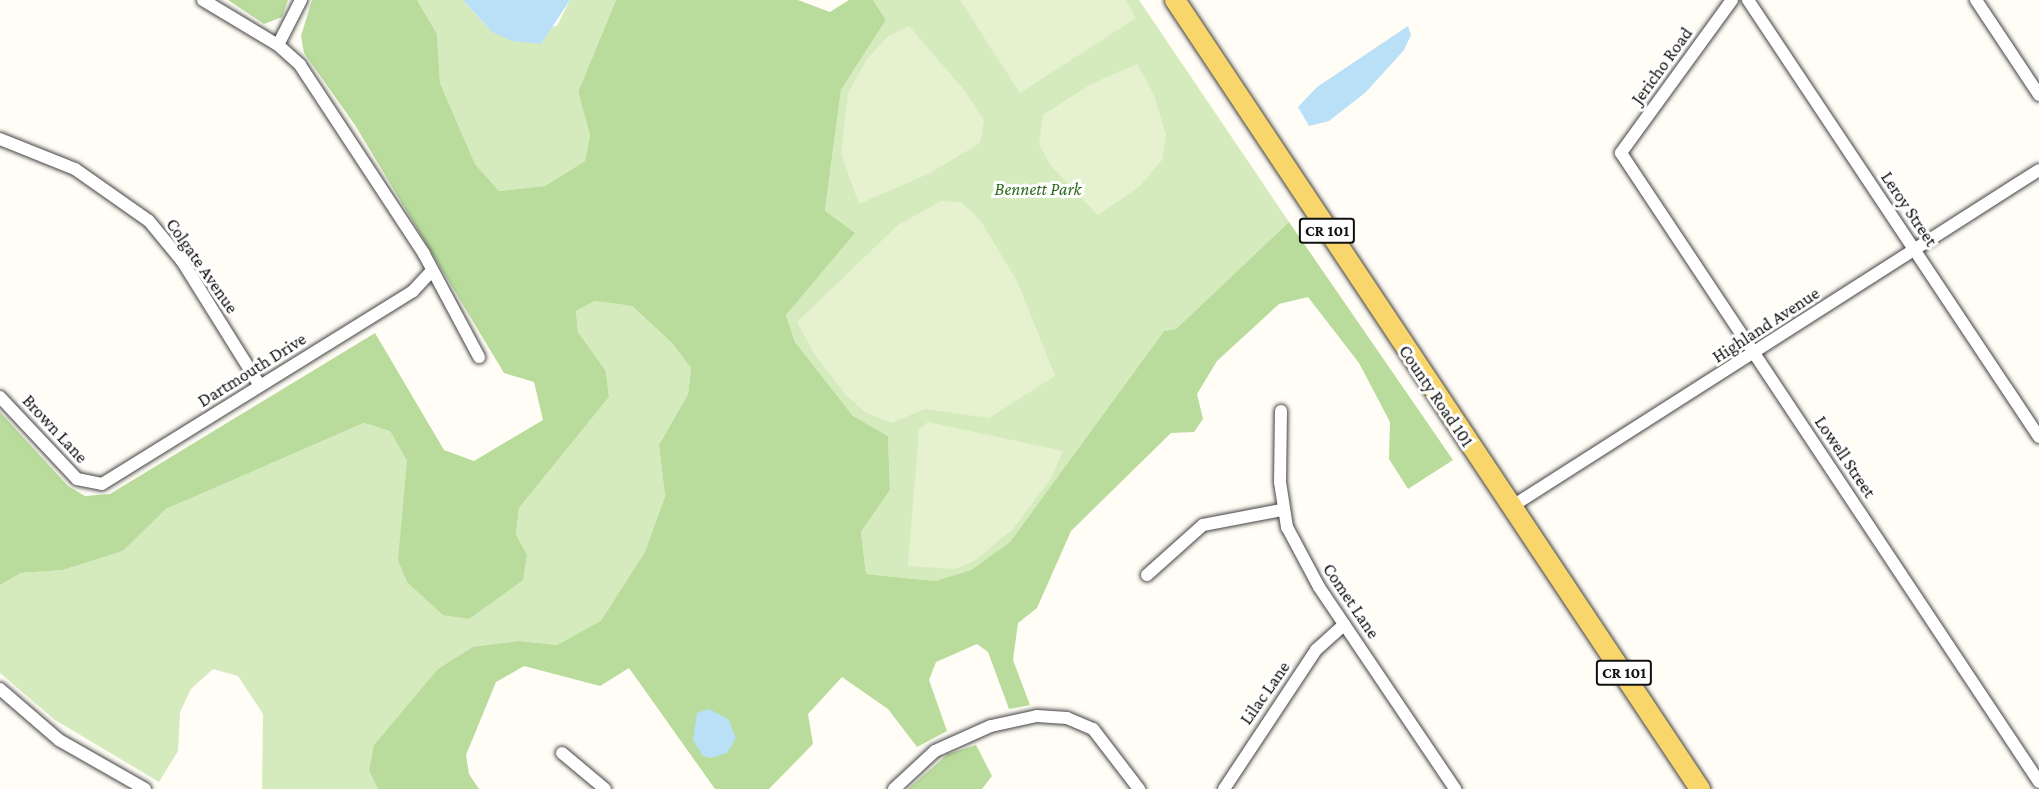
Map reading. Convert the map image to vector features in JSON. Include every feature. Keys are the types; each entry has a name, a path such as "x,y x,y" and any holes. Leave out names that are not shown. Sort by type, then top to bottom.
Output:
{"main road":[{"name":"County Road 101","path":"1183,3 1511,507 1700,789"}],"street":[{"path":"203,0 278,45 300,65 330,107 431,272 479,357"},
{"path":"278,45 301,0"},
{"name":"Jericho Road","path":"1621,153 1732,0"},
{"name":"Leroy Street","path":"1748,0 2039,437"},
{"path":"1976,0 2039,95"},
{"name":"Colgate Avenue","path":"0,140 75,169 149,221 182,261 260,386"},
{"name":"Lowell Street","path":"1621,153 2039,782"},
{"name":"Highland Avenue","path":"1511,507 1755,354 2039,170"},
{"name":"Dartmouth Drive","path":"85,484 111,480 413,291 431,272"},
{"name":"Brown Lane","path":"0,397 85,484"},
{"name":"Comet Lane","path":"1281,411 1282,510 1296,548 1344,625 1455,789"},
{"path":"1147,575 1203,525 1282,510"},
{"name":"Lilac Lane","path":"1224,789 1317,650 1344,625"},
{"path":"0,690 59,740 145,789"},
{"path":"894,789 916,764 961,738 1036,716 1066,718 1093,729 1139,789"},
{"path":"562,753 605,789"}],"green space":[{"path":"228,0 288,0 282,17 264,24"},
{"path":"312,0 417,0 437,34 440,83 475,164 499,191 545,186 585,161 590,135 578,92 616,0 798,0 830,12 849,0 873,0 886,20 841,90 825,211 855,233 786,315 795,342 853,416 888,436 890,490 861,532 866,574 935,581 971,570 1010,542 1164,331 1176,329 1289,222 1453,460 1408,489 1389,459 1390,422 1359,363 1308,297 1279,304 1217,361 1197,394 1203,419 1194,432 1171,433 1071,531 1037,608 1018,623 1013,660 1030,705 1009,709 988,652 977,644 936,662 929,680 947,731 917,747 888,709 842,677 808,714 813,744 769,789 715,789 629,668 600,686 524,666 496,682 466,755 469,774 479,789 378,789 369,771 374,745 438,669 473,647 520,641 557,645 601,621 645,552 665,496 659,445 688,394 691,368 673,344 632,306 595,301 576,311 578,332 606,371 609,397 519,508 516,534 527,555 523,580 469,619 443,615 407,582 398,560 407,461 390,431 364,423 166,509 123,551 63,570 21,573 0,585 0,412 68,486 85,496 110,494 375,333 444,450 474,461 543,420 534,382 504,373 355,125 304,53 301,36"},
{"path":"417,0 463,0 492,32 557,26 570,0 616,0 578,92 590,135 585,161 545,186 499,191 475,164 440,83 437,34"},
{"name":"Bennett Park","path":"873,0 1139,0 1289,222 1176,329 1164,331 1010,542 971,570 935,581 866,574 861,532 890,490 888,436 853,416 795,342 786,315 854,233 825,212 841,90 886,20"},
{"path":"960,0 1126,0 1136,18 1020,93"},
{"path":"909,26 965,91 984,121 980,143 930,173 859,204 841,153 848,93 867,59 887,37"},
{"path":"1137,64 1154,95 1166,135 1162,160 1140,186 1098,215 1051,166 1039,144 1043,115 1091,84"},
{"path":"941,201 961,202 980,220 1017,281 1055,376 989,418 925,409 891,423 865,412 846,395 815,355 797,322 898,225"},
{"path":"595,301 632,306 673,344 691,368 688,394 659,445 665,496 645,552 602,621 557,645 520,641 369,771 378,789 262,789 263,714 238,676 213,669 191,689 180,712 178,751 159,782 55,720 0,673 0,585 21,573 63,570 123,551 166,509 364,423 390,431 407,461 408,483 527,555 516,534 519,508 609,397 606,371 578,332 576,311"},
{"path":"928,422 1063,451 1050,480 1013,529 976,560 955,569 908,566 919,429"},
{"path":"976,745 992,776 982,789 908,789 948,754"}],"water":[{"path":"463,0 570,0 541,44 512,41 492,32"},
{"path":"1408,26 1411,35 1404,50 1366,92 1329,121 1309,126 1298,107 1317,87"},
{"path":"709,709 728,719 736,738 727,753 711,758 703,756 693,740 697,713"}]}
